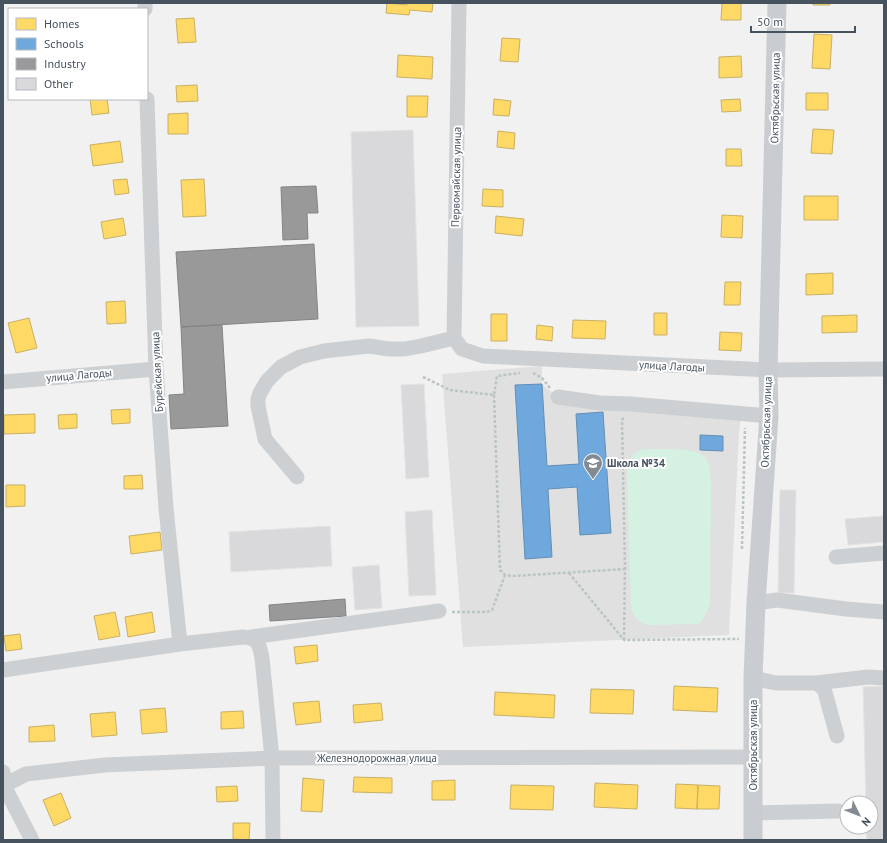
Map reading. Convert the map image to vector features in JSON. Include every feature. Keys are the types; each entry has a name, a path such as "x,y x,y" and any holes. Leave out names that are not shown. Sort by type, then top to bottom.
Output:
{"main road":[{"name":"Октябрьская улица","path":"753,840 753,678 756,603 769,416 768,370 777,3"}],"street":[{"name":"Первомайская улица","path":"458,343 459,3"},
{"name":"Бурейская улица","path":"147,100 156,369 166,508 180,644"},
{"name":"улица Лагоды","path":"458,343 483,356 768,370 884,370"},
{"path":"297,477 265,439 258,406 260,393 267,381 281,367 300,357 324,351 369,346 388,349 405,349 458,343"},
{"name":"улица Лагоды","path":"3,382 156,369"},
{"path":"558,397 600,403 631,404 769,416"},
{"path":"836,557 884,553"},
{"path":"756,603 777,600 846,609 884,612"},
{"path":"3,670 180,644 243,637 251,638 439,611"},
{"path":"251,638 258,643 262,658 272,758 273,840"},
{"path":"753,678 776,683 816,683 868,677 884,678"},
{"path":"816,683 822,687 825,692 838,736"},
{"name":"Железнодорожная улица","path":"4,780 26,774 105,765 272,758 753,757"},
{"path":"4,780 32,840"},
{"path":"753,813 838,811"}],"path":[{"path":"531,372 542,378 558,397"},
{"path":"524,373 497,376 494,395 500,570 505,575 513,576 625,569"},
{"path":"423,377 450,390 494,395"},
{"path":"624,640 625,569 622,420 625,415"},
{"path":"569,573 624,640"},
{"path":"439,611 460,613 487,612 492,610 505,575"},
{"path":"624,640 740,639"}],"shaded area":[{"name":"Школа №34","path":"542,366 542,384 558,397 741,418 729,635 463,647 442,374"}],"green space":[{"path":"644,449 676,449 701,454 706,458 710,469 710,602 706,614 698,624 648,625 638,620 633,612 631,604 627,474 629,461 632,455"}],"building: Homes":[{"path":"387,3 407,5 407,3 433,3 432,12 410,10 409,15 386,13"},
{"path":"722,3 741,3 741,20 721,20"},
{"path":"813,3 830,3 830,5 813,5"},
{"path":"194,18 196,42 178,43 176,19"},
{"path":"814,34 832,35 830,69 812,68"},
{"path":"502,38 520,39 518,62 500,61"},
{"path":"398,55 433,57 432,79 397,77"},
{"path":"741,56 742,77 719,78 719,57"},
{"path":"197,85 198,101 177,102 176,86"},
{"path":"806,93 828,93 828,110 806,110"},
{"path":"407,96 428,96 427,117 407,117"},
{"path":"494,99 511,101 509,116 493,115"},
{"path":"740,99 741,111 722,112 721,100"},
{"path":"90,100 107,100 109,113 92,115"},
{"path":"188,113 188,134 168,134 168,114"},
{"path":"813,129 834,130 832,154 811,153"},
{"path":"498,131 515,133 514,149 497,147"},
{"path":"120,141 123,162 93,166 90,145"},
{"path":"726,149 741,149 742,166 726,166"},
{"path":"127,179 129,193 115,195 113,180"},
{"path":"204,179 206,216 183,217 181,180"},
{"path":"483,189 503,190 503,207 482,206"},
{"path":"804,196 838,196 838,220 804,220"},
{"path":"722,215 743,216 742,238 721,237"},
{"path":"496,216 524,219 522,236 495,233"},
{"path":"123,218 126,235 104,239 101,222"},
{"path":"833,273 833,294 806,295 806,274"},
{"path":"725,282 741,282 740,305 724,305"},
{"path":"125,301 126,323 107,324 106,302"},
{"path":"654,313 667,313 667,335 654,335"},
{"path":"491,314 507,314 507,341 491,341"},
{"path":"857,315 857,332 822,333 822,316"},
{"path":"29,318 37,348 16,353 8,323"},
{"path":"573,320 606,321 605,339 572,338"},
{"path":"537,325 553,327 552,341 536,339"},
{"path":"720,332 742,333 741,351 719,350"},
{"path":"130,409 130,423 112,424 111,410"},
{"path":"35,414 35,433 4,434 4,415"},
{"path":"77,414 77,428 59,429 58,415"},
{"path":"142,475 143,489 124,489 124,476"},
{"path":"6,485 25,485 25,506 6,507"},
{"path":"160,532 162,550 131,554 129,536"},
{"path":"115,612 120,636 99,640 94,616"},
{"path":"152,612 155,632 128,637 125,617"},
{"path":"20,634 22,649 6,651 4,636"},
{"path":"317,645 318,661 296,664 294,647"},
{"path":"674,686 718,688 717,712 673,710"},
{"path":"591,689 634,690 633,714 590,713"},
{"path":"495,692 555,695 554,718 494,715"},
{"path":"319,701 321,722 296,725 293,703"},
{"path":"381,703 383,720 354,723 353,705"},
{"path":"165,708 167,732 142,734 140,710"},
{"path":"243,711 244,728 221,729 221,712"},
{"path":"115,712 117,735 92,737 90,714"},
{"path":"54,725 55,741 29,742 29,727"},
{"path":"354,777 392,778 392,793 353,792"},
{"path":"303,778 324,780 322,812 301,811"},
{"path":"455,780 455,800 432,800 432,781"},
{"path":"595,783 638,785 637,809 594,807"},
{"path":"676,784 698,785 697,809 675,808"},
{"path":"511,785 554,786 553,810 510,809"},
{"path":"698,785 720,786 719,809 697,809"},
{"path":"237,786 238,801 217,802 216,787"},
{"path":"61,793 71,818 54,826 43,800"},
{"path":"233,823 250,823 249,840 233,839"}],"building: Schools":[{"path":"542,384 547,466 579,464 576,414 603,412 611,533 580,535 577,487 548,489 552,557 525,559 515,385"},
{"path":"700,435 723,436 723,451 700,450"}],"building: Industry":[{"path":"316,186 318,213 307,213 308,239 283,240 281,187"},
{"path":"314,244 318,319 181,327 176,252"},
{"path":"222,325 228,426 171,429 169,395 184,394 181,327"},
{"path":"345,599 346,616 270,621 269,605"}],"building: Other":[{"path":"413,130 419,326 356,327 351,132"},
{"path":"424,384 429,477 406,479 401,385"},
{"path":"780,490 796,490 794,593 778,593"},
{"path":"432,510 436,595 409,596 405,512"},
{"path":"884,516 884,542 848,545 845,519"},
{"path":"330,526 332,566 231,572 229,532"},
{"path":"379,565 382,608 355,610 352,567"},
{"path":"884,686 884,840 867,840 867,835 879,835 879,795 866,795 863,687"}],"place":[{"name":"Школа №34","path":"593,480"}]}
